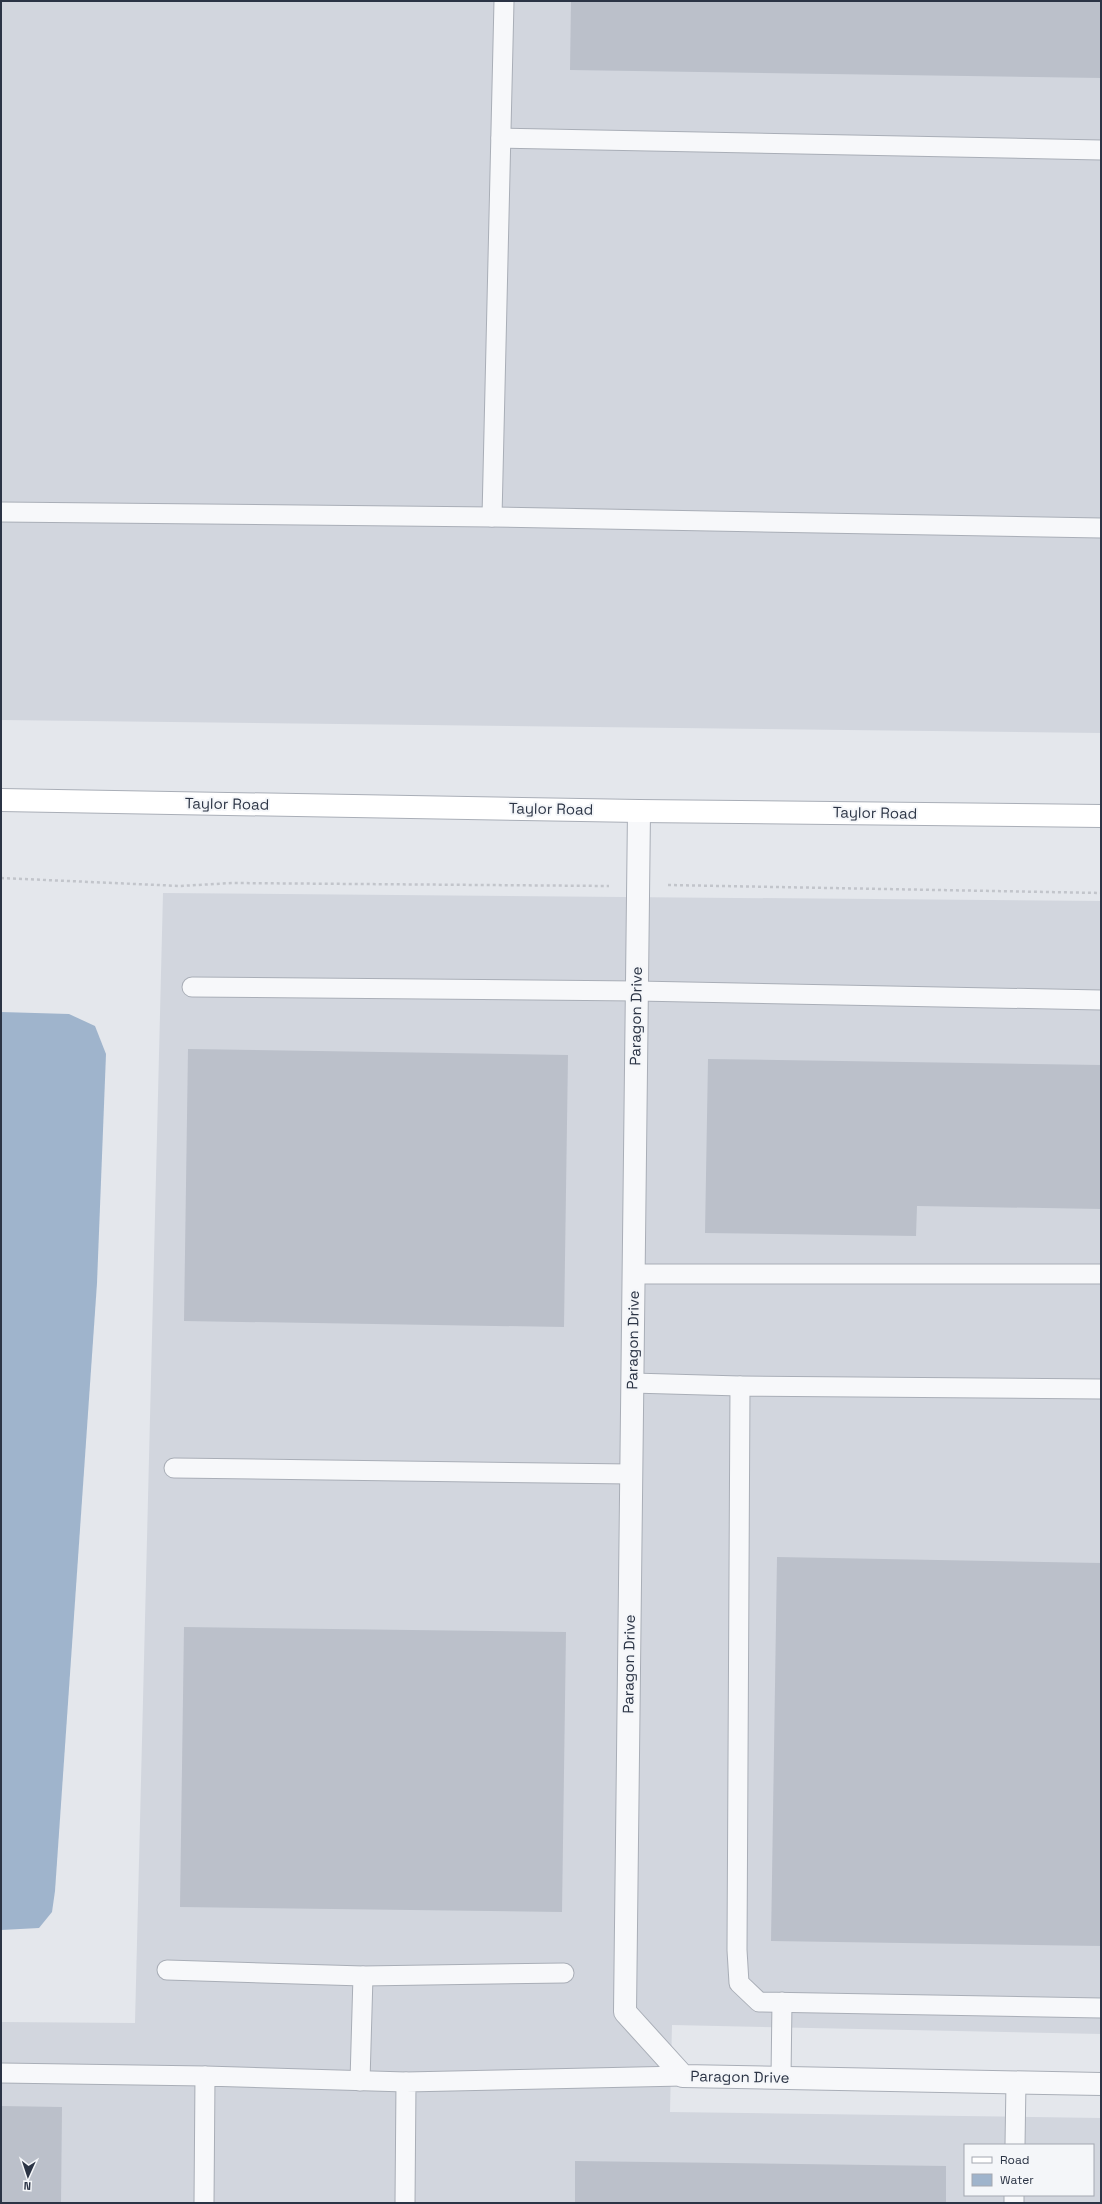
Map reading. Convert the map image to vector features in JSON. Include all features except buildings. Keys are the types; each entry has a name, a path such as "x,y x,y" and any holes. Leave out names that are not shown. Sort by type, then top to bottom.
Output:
{"main road":[{"name":"Taylor Road","path":"1,800 639,811 1101,816"}],"street":[{"name":"Paragon Drive","path":"639,811 625,2012 683,2076 1101,2084"}],"lane":[{"path":"492,517 504,1"},
{"path":"501,138 1101,150"},
{"path":"1,512 492,517 1101,528"},
{"path":"192,987 637,991 1101,1000"},
{"path":"634,1274 1101,1274"},
{"path":"632,1383 740,1386 1101,1389"},
{"path":"740,1386 737,1950 739,1983 759,2002 1101,2008"},
{"path":"174,1468 631,1474"},
{"path":"167,1970 364,1976 564,1974"},
{"path":"360,2081 364,1976"},
{"path":"781,2078 782,2002"},
{"path":"1,2073 205,2076 406,2082 683,2076"},
{"path":"204,2203 205,2076"},
{"path":"405,2203 406,2082"},
{"path":"1015,2144 1016,2082"}],"path":[{"path":"1,878 180,886 232,883 638,886 724,885 1101,893"}],"shaded area":[{"path":"1,1 1101,1 1101,733 1,720"},
{"path":"163,893 1101,901 1101,2034 672,2025 670,2112 1101,2118 1101,2203 1,2203 1,2022 135,2023"}],"water":[{"path":"1,1012 69,1014 95,1026 106,1054 97,1283 55,1891 52,1912 39,1928 1,1930"}]}
